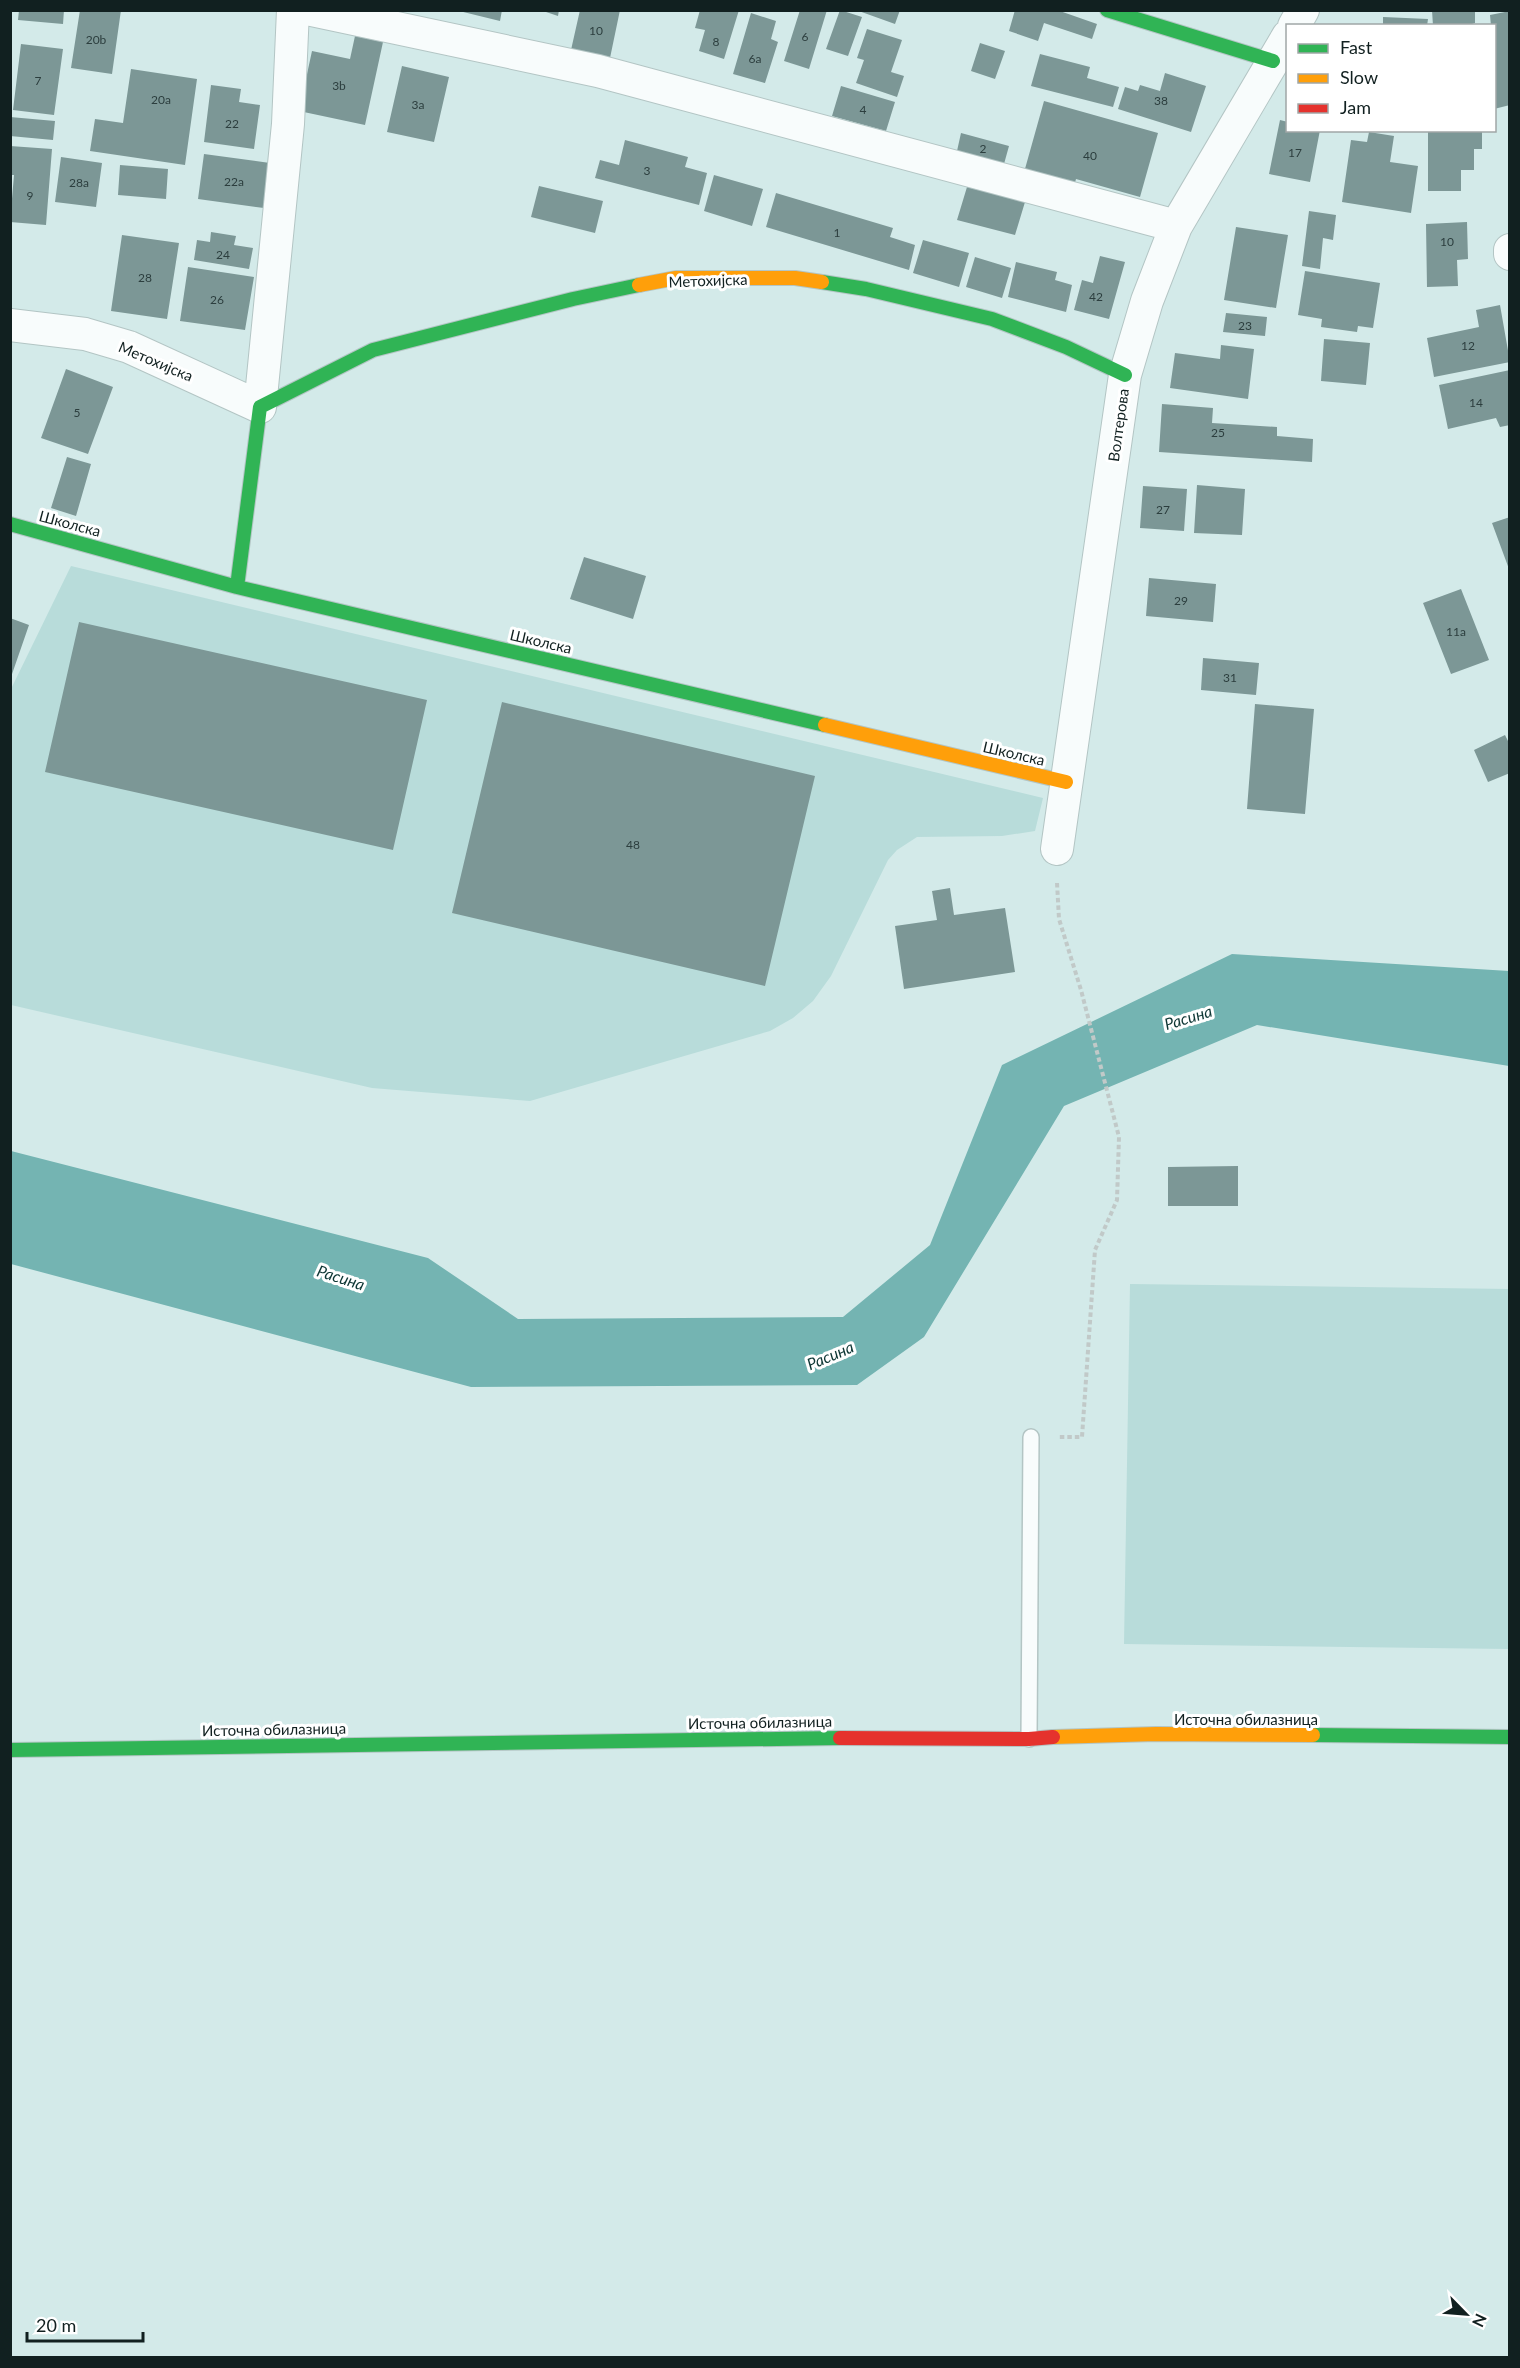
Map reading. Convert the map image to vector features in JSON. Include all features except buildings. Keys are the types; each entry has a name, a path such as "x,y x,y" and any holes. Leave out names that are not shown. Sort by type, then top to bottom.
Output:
{"street":[{"path":"237,587 260,407 288,123 293,10"},
{"path":"312,10 598,71 1176,226"},
{"path":"1107,10 1280,49"},
{"path":"1295,24 1303,10"},
{"name":"Волтерова","path":"1057,849 1125,375 1147,301 1176,226 1280,49"},
{"name":"Метохијска","path":"10,325 85,334 129,347 260,407 373,350 573,299 676,278 795,278 867,289 992,320 1066,347 1125,375"},
{"name":"Школска","path":"10,524 237,587 1066,782"},
{"name":"Источна обилазница","path":"10,1750 693,1739 933,1737 1029,1739 1083,1735 1156,1734 1509,1737"}],"lane":[{"path":"1029,1739 1031,1437"}],"path":[{"path":"1031,1437 1082,1437 1095,1250 1117,1200 1119,1137 1081,990 1059,919 1057,849"}],"shaded area":[{"path":"71,566 1043,798 1035,831 1002,836 917,837 897,850 888,860 831,976 813,1001 793,1018 770,1031 530,1101 372,1088 11,1005 10,691"},
{"path":"1130,1284 1509,1289 1509,1649 1124,1644"}],"water":[{"name":"Расина","path":"1232,954 1509,971 1509,1066 1257,1025 1064,1106 924,1337 857,1385 471,1387 11,1264 11,1151 428,1258 518,1319 843,1317 930,1245 1002,1065"}],"traffic: fast":[{"path":"1107,10 1273,61"},
{"path":"822,282 866,289 992,319 1066,347 1125,375"},
{"path":"237,587 260,407 373,350 573,299 639,285"},
{"path":"10,524 237,587 825,725"},
{"path":"1313,1735 1510,1737"},
{"path":"10,1750 840,1738"}],"traffic: slow":[{"path":"639,285 676,278 795,278 822,282"},
{"path":"825,725 1066,782"},
{"path":"1053,1737 1156,1734 1313,1735"}],"traffic: jam":[{"path":"840,1738 1029,1739 1053,1737"}]}
